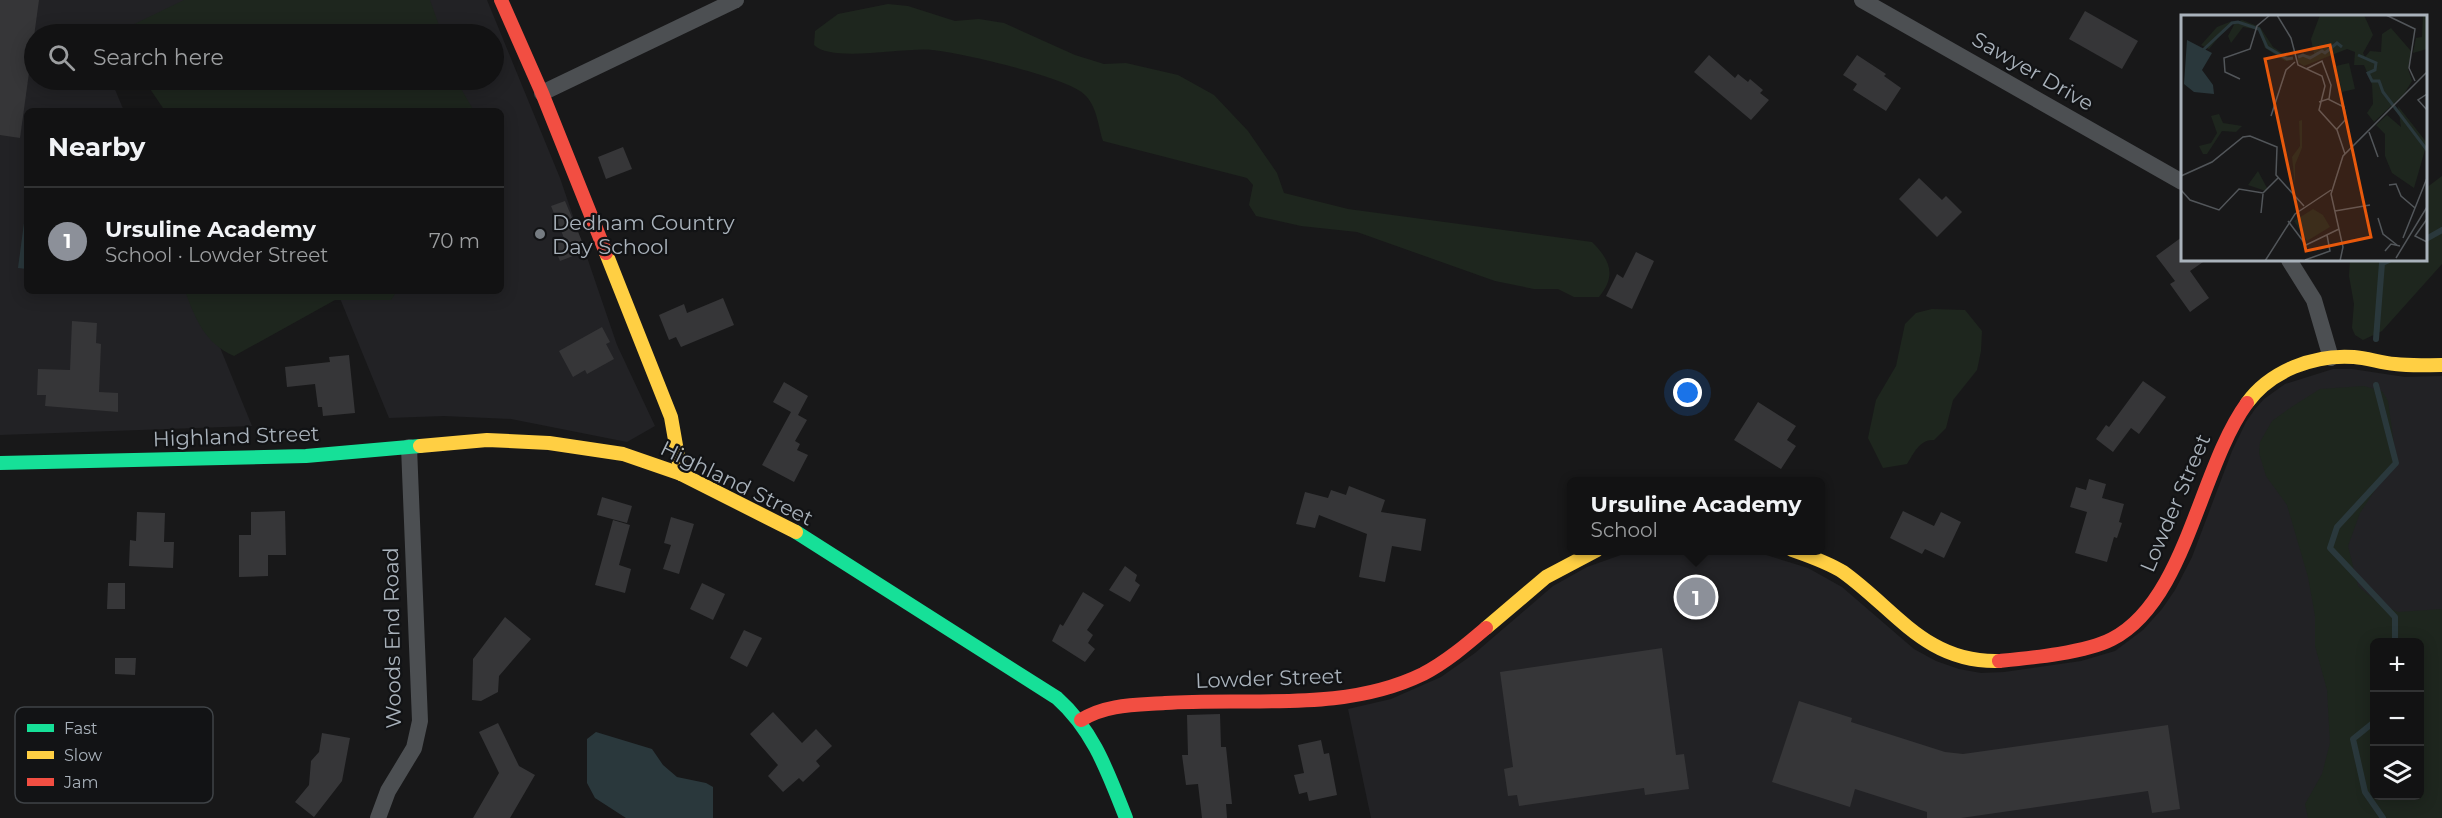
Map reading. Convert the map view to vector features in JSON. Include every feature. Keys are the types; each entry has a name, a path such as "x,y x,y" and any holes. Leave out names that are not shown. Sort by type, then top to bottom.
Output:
{"street":[{"path":"501,0 542,93 671,417 681,474"},
{"path":"542,93 736,0"},
{"name":"Sawyer Drive","path":"1862,0 2181,181"},
{"path":"2290,261 2314,300 2331,358"},
{"name":"Lowder Street","path":"1806,555 1844,573 1911,632 1931,646 1952,655 1982,661 2002,660 2101,644 2126,629 2144,612 2166,584 2181,552 2228,431 2246,402 2256,391 2280,374 2331,358 2353,357 2405,365 2442,364"},
{"name":"Highland Street","path":"0,463 306,456 487,440 549,443 623,454 681,474 797,532 1066,705 1081,720 1099,752 1126,818"},
{"name":"Woods End Road","path":"378,818 388,791 414,748 420,721 409,447"},
{"name":"Lowder Street","path":"1081,720 1095,711 1121,706 1206,700 1332,700 1388,687 1417,676 1453,656 1546,577 1588,555"}],"shaded area":[{"path":"0,0 200,0 137,24 24,24 24,90 115,90 123,108 24,108 24,294 198,294 252,426 0,435"},
{"path":"184,0 430,0 438,24 134,24"},
{"name":"Dedham Country Day School","path":"221,0 487,0 497,24 231,24"},
{"path":"888,4 908,6 955,21 979,19 1004,23 1075,55 1104,64 1126,63 1178,75 1214,95 1248,131 1277,173 1284,193 1348,209 1592,242 1607,262 1608,282 1599,297 1574,297 1558,289 1534,289 1495,281 1357,232 1301,226 1256,216 1249,205 1253,185 1247,178 1103,141 1095,111 1089,100 1075,88 1058,81 1013,67 932,50 852,54 823,50 814,45 815,31 838,14"},
{"name":"Dedham Country Day School","path":"504,41 560,178 617,345 655,426 627,442 511,419 444,416 389,418 338,294 504,294 504,108 264,108 257,90 504,90"},
{"path":"151,90 462,90 472,108 163,108"},
{"path":"2442,176 2442,264 2382,331 2363,340 2355,335 2352,328 2354,304 2349,276 2350,261 2427,261 2427,187"},
{"path":"24,223 24,269 18,268"},
{"path":"186,294 395,294 391,300 335,300 234,356 224,351 208,337"},
{"path":"1932,309 1965,310 1982,331 1977,370 1953,400 1946,428 1934,440 1921,444 1907,464 1883,468 1868,438 1876,400 1896,366 1905,324 1916,313"},
{"path":"2333,369 2352,369 2405,377 2442,376 2442,818 1371,818 1348,709 1391,699 1441,677 1475,653 1553,586 1587,567 1621,555 1766,555 1808,568 1842,587 1914,649 1936,661 1959,669 1981,673 2004,672 2081,661 2115,651 2143,630 2175,590 2192,557 2232,451 2255,409 2264,399 2285,384"},
{"path":"2364,386 2382,391 2388,401 2396,458 2360,513 2348,546 2358,586 2376,601 2398,612 2442,609 2442,818 2308,818 2305,804 2322,774 2330,743 2327,690 2315,646 2315,616 2308,577 2287,505 2266,476 2259,453 2260,442 2272,421 2320,389"},
{"path":"596,732 652,749 663,765 677,777 706,783 713,787 713,818 626,818 595,798 587,783 587,739"}],"building":[{"path":"0,0 39,0 36,24 24,24 24,90 27,90 20,138 0,135"},
{"path":"2085,11 2138,41 2122,69 2069,39"},
{"path":"1709,55 1735,78 1738,74 1748,82 1750,79 1763,90 1760,93 1769,100 1751,120 1694,72"},
{"path":"1857,55 1886,74 1884,76 1901,88 1886,111 1853,90 1857,84 1843,75"},
{"path":"623,147 632,169 606,179 598,157"},
{"path":"1919,178 1942,200 1946,196 1962,212 1937,237 1899,199"},
{"path":"565,201 586,251 560,261 552,242 564,238 551,206"},
{"path":"2181,238 2181,261 2205,261 2190,271 2209,298 2190,312 2170,284 2175,281 2156,256"},
{"path":"1636,252 1654,261 1632,309 1606,296 1617,274 1623,278"},
{"path":"723,298 734,325 681,347 676,337 669,340 659,315 684,304 687,313"},
{"path":"72,321 97,323 96,343 101,344 99,392 118,393 118,412 45,406 46,395 37,395 38,369 70,370"},
{"path":"602,327 610,342 606,344 614,359 587,374 585,370 573,377 559,351"},
{"path":"349,355 355,413 323,416 322,407 318,407 315,384 287,387 285,367 330,362 329,357"},
{"path":"2143,381 2166,397 2139,434 2131,428 2113,452 2096,439 2106,425 2109,427"},
{"path":"784,382 808,396 798,415 807,420 795,441 800,444 797,450 808,455 794,482 762,465 791,412 773,402"},
{"path":"1758,402 1796,426 1787,440 1796,446 1781,469 1734,440"},
{"path":"2089,479 2106,484 2102,498 2124,504 2119,522 2122,523 2117,538 2114,537 2107,562 2075,553 2087,512 2070,507 2076,487 2086,490"},
{"path":"1349,486 1385,500 1381,512 1426,519 1421,551 1392,546 1385,582 1359,577 1367,534 1319,515 1315,528 1296,524 1305,492 1328,498 1331,490 1346,495"},
{"path":"602,497 632,506 627,523 597,515"},
{"path":"285,511 286,555 268,555 268,576 239,577 239,535 251,535 251,512"},
{"path":"1903,511 1934,526 1941,512 1961,522 1944,558 1925,549 1922,554 1890,538"},
{"path":"137,512 165,513 164,542 174,542 173,568 129,566 130,540 136,541"},
{"path":"671,517 694,524 679,574 663,569 671,545 664,543"},
{"path":"613,520 630,525 619,565 631,569 625,593 595,585"},
{"path":"1125,566 1137,575 1135,581 1140,585 1130,602 1109,590"},
{"path":"108,583 125,583 125,609 107,609"},
{"path":"702,583 725,594 713,620 690,609"},
{"path":"1083,592 1104,605 1087,630 1093,635 1088,643 1095,649 1085,662 1052,641 1060,624 1063,626"},
{"path":"505,617 531,639 499,676 498,692 481,701 472,700 473,659"},
{"path":"744,630 762,638 747,667 730,658"},
{"path":"1662,648 1676,755 1684,754 1689,789 1645,795 1644,788 1519,806 1517,795 1508,796 1504,769 1513,767 1500,672"},
{"path":"115,658 136,658 135,675 115,674"},
{"path":"1799,701 1852,718 1851,722 1945,752 1963,754 2168,725 2180,809 2152,813 2148,791 1961,818 1927,818 1927,812 1855,789 1850,807 1772,782"},
{"path":"773,712 802,743 816,729 832,746 816,761 820,766 803,782 799,778 783,792 768,776 778,765 750,734"},
{"path":"1220,714 1221,747 1226,747 1232,804 1226,804 1227,818 1202,818 1198,784 1186,785 1182,755 1188,755 1187,715"},
{"path":"498,723 519,766 535,775 510,818 473,818 499,773 479,732"},
{"path":"322,733 350,738 342,781 314,817 295,802 309,785 311,761 319,752"},
{"path":"1321,740 1324,754 1329,753 1337,795 1309,801 1307,792 1299,794 1294,775 1304,773 1298,745"}],"waterway":[{"path":"2427,238 2442,230"},
{"path":"2376,339 2382,263 2387,261"},
{"path":"2376,385 2396,463 2337,527 2330,548 2395,617 2395,638"},
{"path":"2370,725 2353,739 2365,792 2383,818"}],"traffic: fast":[{"path":"0,463 306,456 420,446"},
{"path":"796,532 1057,698 1081,724 1099,754 1126,818"}],"traffic: slow":[{"path":"606,253 671,417 681,474"},
{"path":"2247,403 2268,382 2280,374 2324,358 2354,357 2401,365 2442,365"},
{"path":"420,446 487,440 549,443 623,454 681,474 796,532"},
{"path":"1486,628 1546,577 1588,555"},
{"path":"1805,555 1843,572 1932,644 1951,653 1974,659 1999,661"}],"traffic: jam":[{"path":"501,0 542,93 606,253"},
{"path":"1999,661 2057,654 2101,644 2137,621 2158,595 2175,565 2216,462 2230,431 2247,403"},
{"path":"1081,720 1111,708 1132,705 1296,701 1361,694 1392,686 1423,674 1448,659 1486,628"}],"place":[{"name":"Dedham Country Day School","path":"540,234"},
{"name":"Ursuline Academy","path":"1696,597"}]}
